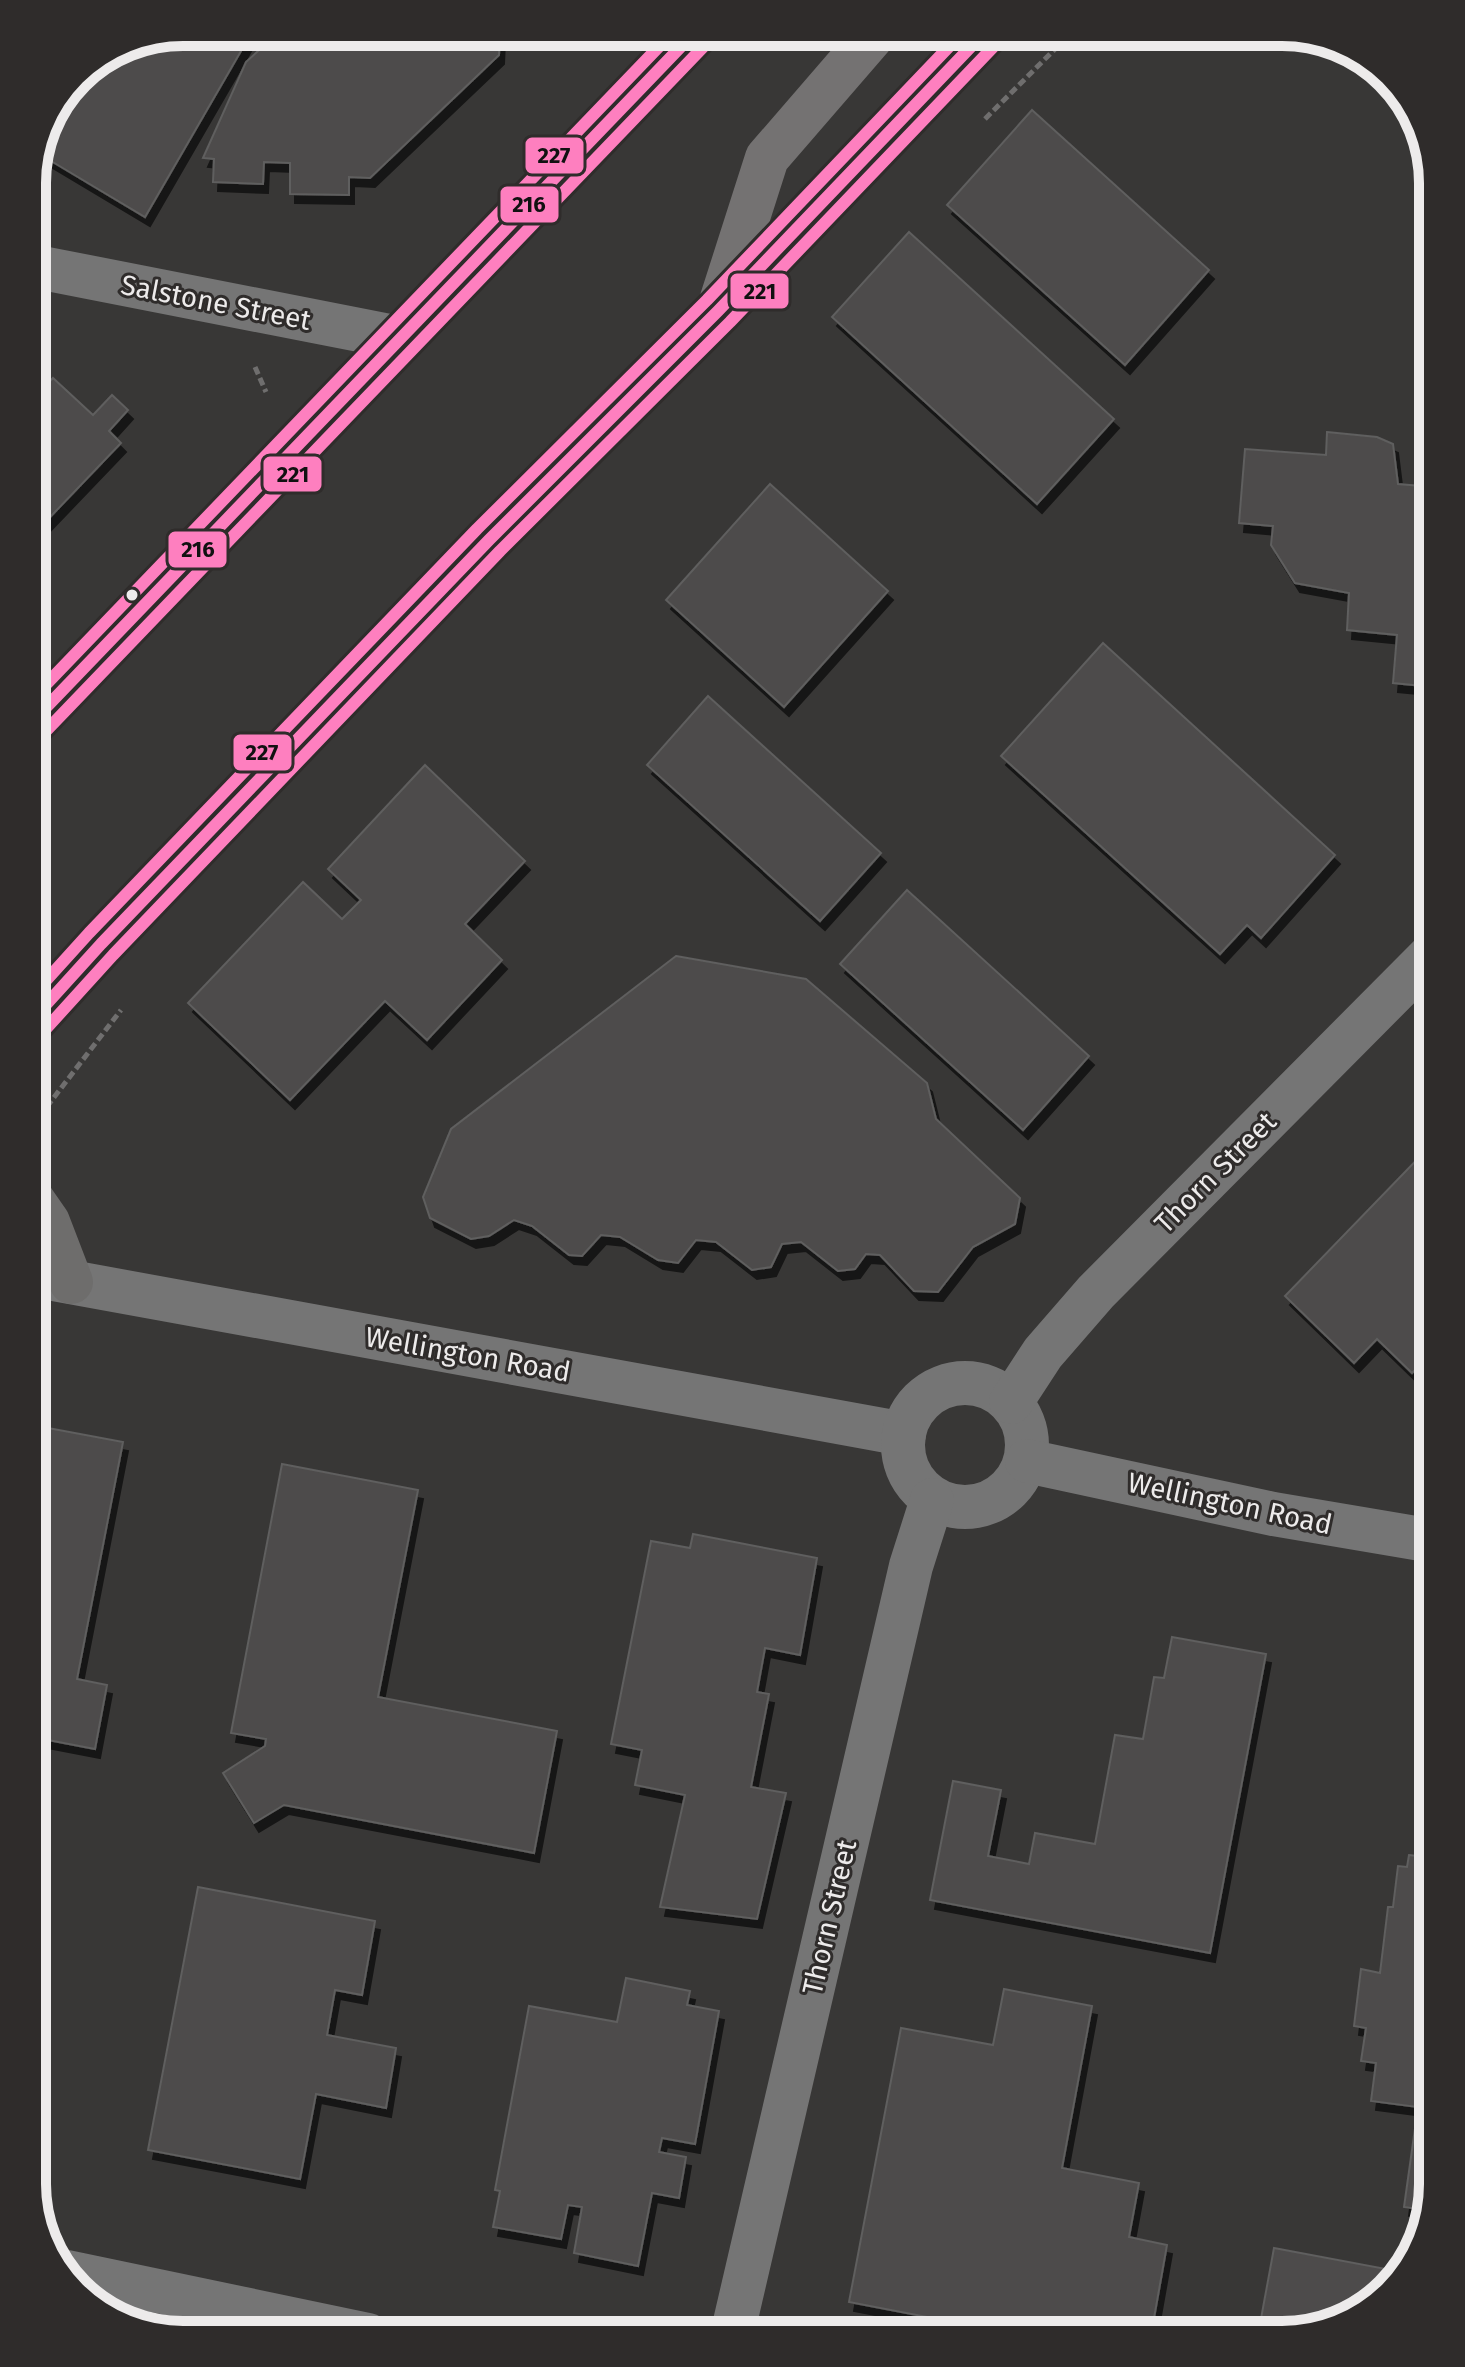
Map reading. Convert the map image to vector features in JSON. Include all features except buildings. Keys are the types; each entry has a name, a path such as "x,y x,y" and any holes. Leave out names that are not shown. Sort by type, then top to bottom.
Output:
{"highway":[{"path":"718,311 767,158 864,46"}],"main road":[{"path":"46,707 682,46"},
{"path":"46,1005 489,540 718,311 972,46"},
{"path":"46,1219 52,1279"}],"street":[{"name":"Salstone Street","path":"46,269 400,338"},
{"name":"Thorn Street","path":"1011,1402 1043,1353 1096,1292 1419,967"},
{"name":"Wellington Road","path":"52,1279 904,1434"},
{"path":"956,1383 986,1386 1011,1402 1025,1426 1027,1461 1009,1490 986,1504 964,1508 932,1500 909,1473 903,1451 904,1434 911,1413 926,1397 956,1383"},
{"name":"Wellington Road","path":"1027,1461 1273,1514 1419,1539"},
{"name":"Thorn Street","path":"735,2321 911,1566 932,1500"},
{"path":"81,2275 301,2321"}],"transit line":[{"name":"227","path":"46,684 660,46"},
{"name":"216","path":"46,707 682,46"},
{"name":"221","path":"46,731 704,46"},
{"name":"227","path":"46,981 477,529 707,300 950,46"},
{"name":"216","path":"46,1005 489,540 718,311 972,46"},
{"name":"221","path":"46,1029 500,551 730,322 994,46"}]}
